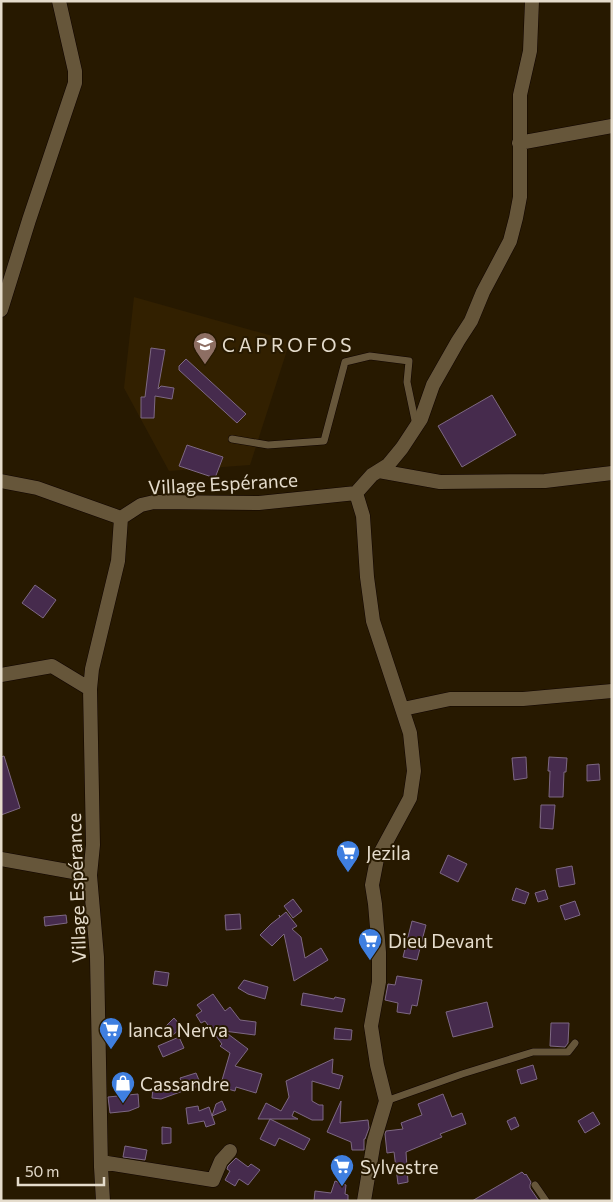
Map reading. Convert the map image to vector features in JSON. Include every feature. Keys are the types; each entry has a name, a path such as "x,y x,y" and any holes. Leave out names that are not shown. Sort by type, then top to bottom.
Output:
{"street":[{"path":"1,310 75,83 75,71 59,1"},
{"path":"364,1201 374,1141 386,1101 377,1065 371,1026 379,982 379,952 372,885 377,859 410,798 414,771 410,733 374,621 367,577 363,516 356,493 372,475 388,465 416,426 433,385 471,321 483,292 510,241 520,197 520,95 530,51 532,1"},
{"path":"519,144 612,126"},
{"path":"379,471 440,482 545,481 612,474"},
{"path":"1,481 37,488 121,518"},
{"name":"Village Espérance","path":"103,1201 97,957 90,875 93,845 90,689 92,669 118,561 121,518 141,505 154,502 259,503 356,493"},
{"path":"1,675 52,666 90,689"},
{"path":"403,709 450,699 523,699 612,691"},
{"path":"1,859 90,875"},
{"path":"101,1162 213,1180 222,1161 230,1151"}],"lane":[{"path":"232,439 268,446 324,441 345,362 370,356 409,361 407,382 416,426"},
{"path":"386,1101 462,1074 533,1052 568,1052 575,1043"},
{"path":"535,1185 546,1201"}],"shaded area":[{"name":"C A P R O F O S","path":"134,297 290,341 250,465 169,471 124,388"}],"building":[{"path":"151,348 165,350 158,389 161,386 174,388 172,399 155,396 154,418 141,418 141,397 145,397"},
{"path":"186,359 246,414 237,423 179,370 179,366"},
{"path":"492,395 516,435 462,467 438,426"},
{"path":"187,445 223,457 215,478 179,466"},
{"path":"35,585 56,600 43,618 22,603"},
{"path":"4,756 20,808 1,815 1,757"},
{"path":"526,757 527,778 514,780 512,758"},
{"path":"549,757 567,758 566,772 564,772 563,797 549,797"},
{"path":"599,764 600,780 587,781 587,765"},
{"path":"541,805 555,805 553,829 540,828"},
{"path":"448,855 467,864 458,882 440,873"},
{"path":"572,866 575,884 559,887 556,869"},
{"path":"516,888 529,893 525,904 512,900"},
{"path":"545,890 548,899 538,902 535,893"},
{"path":"293,899 302,911 293,918 284,906"},
{"path":"575,901 580,915 565,920 560,906"},
{"path":"286,912 297,926 292,929 301,937 305,958 321,948 328,960 294,981 284,934 272,946 260,935"},
{"path":"240,914 241,929 226,930 225,915"},
{"path":"66,915 67,923 45,926 44,917"},
{"path":"412,921 426,925 417,960 403,957"},
{"path":"155,971 169,973 167,986 153,984"},
{"path":"397,976 422,980 417,1006 412,1005 410,1014 397,1012 398,1003 385,1000 388,984 395,985"},
{"path":"244,980 268,987 265,999 248,994 238,988"},
{"path":"303,993 334,999 335,997 345,999 342,1012 301,1005"},
{"path":"213,994 225,1011 230,1007 240,1020 256,1022 255,1035 224,1031 248,1049 235,1066 262,1074 256,1093 236,1087 235,1091 220,1087 230,1053 220,1046 222,1044 205,1021 201,1023 196,1015 202,1011 197,1005"},
{"path":"487,1002 493,1027 453,1037 446,1012"},
{"path":"174,1018 182,1027 173,1035 165,1027"},
{"path":"551,1023 569,1023 568,1043 565,1047 550,1046"},
{"path":"335,1028 352,1030 351,1040 334,1039"},
{"path":"179,1037 184,1048 163,1057 158,1046"},
{"path":"333,1059 332,1073 343,1076 339,1089 312,1081 312,1101 323,1105 323,1120 312,1120 294,1111 292,1116 298,1119 258,1119 266,1103 281,1111 289,1097 286,1081"},
{"path":"533,1065 537,1079 521,1084 517,1070"},
{"path":"196,1073 201,1085 185,1091 180,1078"},
{"path":"153,1088 183,1091 161,1099 152,1098"},
{"path":"138,1094 139,1107 129,1111 110,1113 108,1097"},
{"path":"443,1094 452,1117 462,1113 466,1124 440,1134 442,1137 406,1152 408,1182 398,1184 394,1152 387,1153 386,1131 403,1129 401,1123 422,1115 418,1104"},
{"path":"222,1101 226,1110 212,1116 216,1104"},
{"path":"341,1101 340,1123 368,1120 369,1128 364,1139 364,1150 352,1150 351,1142 327,1132"},
{"path":"198,1106 199,1111 209,1107 215,1124 206,1127 204,1121 188,1124 186,1108"},
{"path":"593,1112 600,1124 585,1133 578,1121"},
{"path":"515,1117 519,1126 511,1130 507,1121"},
{"path":"270,1119 310,1139 304,1150 279,1138 275,1146 260,1139"},
{"path":"162,1127 171,1128 171,1143 162,1144"},
{"path":"125,1146 147,1150 145,1160 123,1157"},
{"path":"236,1158 248,1167 251,1164 260,1170 248,1185 239,1179 235,1186 225,1180 230,1171 227,1169 228,1166"},
{"path":"522,1172 526,1174 531,1182 530,1188 539,1201 472,1201"},
{"path":"335,1181 346,1185 345,1194 348,1195 348,1201 314,1201 315,1191 331,1193"}],"place":[{"name":"C A P R O F O S","path":"205,365"},
{"name":"Jezila","path":"348,873"},
{"name":"Dieu Devant","path":"370,961"},
{"name":"lanca Nerva","path":"111,1050"},
{"name":"Cassandre","path":"123,1104"},
{"name":"Sylvestre","path":"342,1187"}]}
